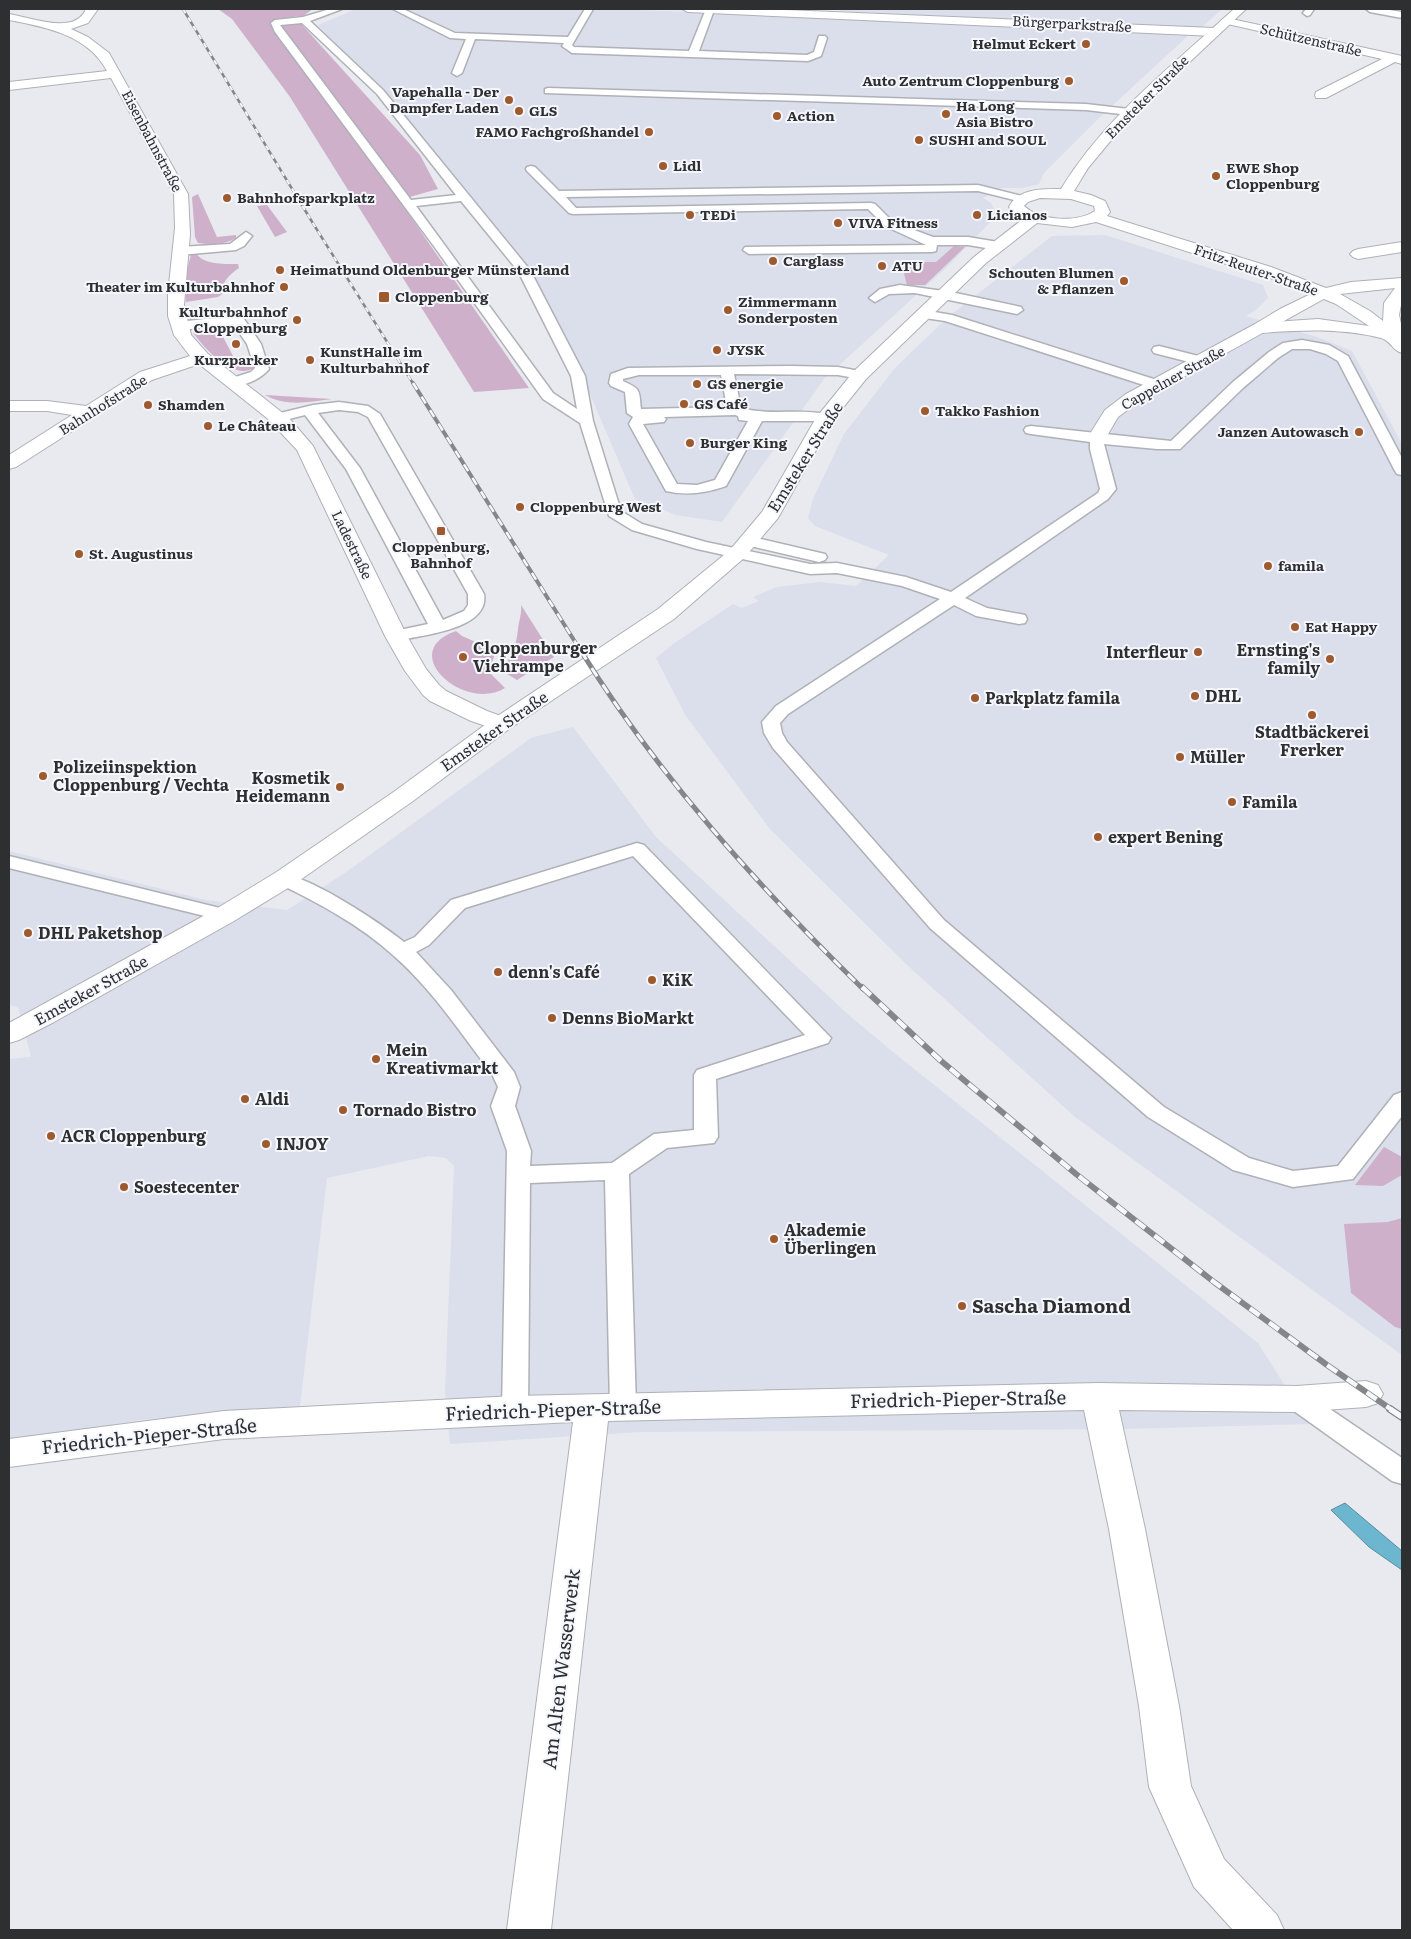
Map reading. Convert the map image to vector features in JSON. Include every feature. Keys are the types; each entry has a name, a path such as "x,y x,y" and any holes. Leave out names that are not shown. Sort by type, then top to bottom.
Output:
{"street":[{"path":"61,28 80,24 88,18 92,9"},
{"name":"Bürgerparkstraße","path":"689,9 1214,32"},
{"name":"Emsteker Straße","path":"1065,194 1086,159 1129,112 1240,9"},
{"name":"Eisenbahnstraße","path":"9,17 61,28 90,42 106,56 181,194 183,213 176,275 176,309 182,334 202,358"},
{"name":"Schützenstraße","path":"1227,21 1398,59"},
{"name":"Schützenstraße","path":"1321,95 1398,59"},
{"path":"9,86 116,74"},
{"path":"1040,194 1065,194 1086,198 1100,204 1103,212 1096,217 1068,222 1034,218 1018,211 1016,207 1017,202 1022,199 1040,194"},
{"name":"Fritz-Reuter-Straße","path":"1096,217 1252,267 1323,293 1355,309 1397,342"},
{"name":"Emsteker Straße","path":"9,1034 225,915 284,879 404,796 501,724 666,614 743,548 771,514 825,418 860,375 943,295 998,246 1034,218"},
{"path":"1358,254 1402,247"},
{"name":"Cappelner Straße","path":"1097,438 1103,425 1120,406 1323,293 1351,287 1402,283"},
{"path":"1261,328 1318,324 1397,342 1390,306 1402,290"},
{"name":"Ladestraße","path":"202,358 278,418 296,435 306,450 396,636 416,671 431,690 468,711 501,724"},
{"name":"Bahnhofstraße","path":"9,463 146,376 202,358"},
{"path":"9,406 47,406 90,412"},
{"name":"Friedrich-Pieper-Straße","path":"9,1453 224,1425 515,1410 1099,1396 1296,1399 1366,1394"},
{"path":"1099,1396 1127,1529 1160,1706 1170,1787 1209,1873 1262,1930"},
{"name":"Am Alten Wasserwerk","path":"529,1930 608,1407"}],"lane":[{"path":"338,9 304,20 275,23 278,30 548,396 586,420"},
{"path":"397,9 453,36 570,40"},
{"path":"589,9 567,46 572,50 808,58 818,54 822,38"},
{"path":"1370,9 1402,15"},
{"path":"693,54 710,10"},
{"path":"304,20 380,92 463,197 524,270 578,376 586,420 614,513 638,528 743,548 810,569 836,568 906,582 952,598 982,612 1018,619"},
{"path":"457,74 472,37"},
{"path":"548,92 1086,107 1129,112"},
{"path":"531,169 573,211 871,206 889,224 931,241 968,241 998,246"},
{"path":"556,194 978,188 1022,199"},
{"path":"408,204 463,197"},
{"path":"180,251 232,247 240,244 246,236"},
{"path":"749,250 932,248 931,241"},
{"path":"875,298 883,292 899,289 943,295 1017,310"},
{"path":"923,314 946,318 1158,385"},
{"path":"179,326 231,320 239,322 254,344 262,369 256,375 234,382"},
{"path":"1031,430 1132,444 1175,446 1224,398 1280,350 1297,345 1314,345 1334,351 1343,359 1402,471"},
{"path":"1159,350 1201,361"},
{"path":"825,418 634,413 632,390 616,383 616,378 620,374 634,372 724,378 838,371 860,375"},
{"path":"642,385 634,382 634,379 640,377 712,376 724,378"},
{"path":"724,378 735,411"},
{"path":"278,418 338,406 358,407 373,414 476,594 478,602 474,610 467,616 438,626 396,636"},
{"path":"735,411 757,417 722,482 704,489 686,491 671,488 636,424 638,420 716,415 735,411"},
{"path":"309,412 354,468 438,626"},
{"path":"1097,438 1097,449 1108,489 1102,496 782,710 771,722 773,733 779,744 937,924 1156,1112 1241,1164 1293,1178 1345,1173 1402,1100"},
{"path":"402,950 422,940 458,904 637,849 820,1038 705,1075 706,1137 662,1140 617,1171 518,1175"},
{"path":"9,862 225,915"},
{"path":"284,879 308,890 373,928 402,950 428,977 503,1072 509,1087 503,1106 519,1151 515,1410"},
{"path":"608,1407 617,1171"},
{"path":"1296,1399 1402,1473"}],"shaded area":[{"path":"218,9 313,9 303,16 294,16 420,155 438,189 399,200 529,388 474,392 290,97 232,19"},
{"path":"356,9 602,9 843,17 1191,33 1101,116 1044,173 1039,184 1022,188 1001,188 983,198 991,203 997,215 947,267 824,379 722,522 676,515 635,499 583,378 527,266 380,92 318,25"},
{"path":"841,9 1222,9 1201,28 840,11"},
{"path":"198,194 217,237 236,235 236,238 217,244 198,243 195,237 192,197"},
{"path":"267,205 287,232 275,237 257,206"},
{"path":"1105,235 1263,285 1268,298 1256,310 1246,316 1317,337 1352,351 1402,444 1402,1355 1075,1117 906,964 769,828 686,716 656,658 673,644 733,604 742,608 759,601 753,597 777,587 820,582 856,586 889,555 815,526 808,518 813,499 844,434 895,368 947,318 1052,236"},
{"path":"954,246 965,247 925,285 907,285 901,262 936,262"},
{"path":"196,253 199,257 209,262 238,264 239,268 227,279 223,285 222,294 218,297 186,302 188,267 191,255"},
{"path":"218,308 225,309 229,317 196,321 186,319 186,312"},
{"path":"230,324 235,326 236,331 219,329 233,356 252,359 254,368 246,371 228,367 212,354 193,333 194,329 200,327"},
{"path":"265,395 332,399 290,402 273,399"},
{"path":"521,605 554,657 517,680 507,674 504,667 515,644"},
{"path":"456,631 462,636 496,651 491,665 491,674 505,688 489,694 472,693 456,686 443,677 434,665 432,652 439,641"},
{"path":"573,727 656,837 851,1017 1258,1343 1309,1424 1124,1429 641,1432 450,1444 445,1391 454,1166 446,1158 429,1156 327,1178 300,1406 140,1420 9,1442 9,1059 31,1057 18,1007 9,1005 9,851 206,900 287,910 345,873 531,738"},
{"path":"1384,1147 1402,1157 1402,1175 1383,1186 1355,1185"},
{"path":"1402,1218 1402,1329 1395,1327 1351,1293 1344,1224 1388,1222"}],"water":[{"path":"1345,1503 1402,1551 1402,1570 1369,1547 1331,1510"}],"railway":[{"path":"183,9 414,385"},
{"path":"413,383 582,653"},
{"path":"581,651 643,742 712,829 748,870 863,989"},
{"path":"862,987 940,1060 1076,1174 1214,1282 1392,1410"},
{"path":"1390,1409 1402,1417"}],"place":[{"name":"Helmut Eckert","path":"1086,44"},
{"name":"Auto Zentrum Cloppenburg","path":"1069,81"},
{"name":"Vapehalla - Der Dampfer Laden","path":"509,100"},
{"name":"GLS","path":"519,111"},
{"name":"Ha Long Asia Bistro","path":"946,114"},
{"name":"Action","path":"777,116"},
{"name":"FAMO Fachgroßhandel","path":"649,132"},
{"name":"SUSHI and SOUL","path":"919,140"},
{"name":"Lidl","path":"663,166"},
{"name":"EWE Shop Cloppenburg","path":"1216,176"},
{"name":"Bahnhofsparkplatz","path":"227,198"},
{"name":"TEDi","path":"690,215"},
{"name":"Licianos","path":"977,215"},
{"name":"VIVA Fitness","path":"838,223"},
{"name":"Carglass","path":"773,261"},
{"name":"ATU","path":"882,266"},
{"name":"Heimatbund Oldenburger Münsterland","path":"280,270"},
{"name":"Schouten Blumen & Pflanzen","path":"1124,281"},
{"name":"Theater im Kulturbahnhof","path":"284,287"},
{"name":"Cloppenburg","path":"384,297"},
{"name":"Zimmermann Sonderposten","path":"728,310"},
{"name":"Kulturbahnhof Cloppenburg","path":"297,320"},
{"name":"Kurzparker","path":"236,344"},
{"name":"JYSK","path":"717,350"},
{"name":"KunstHalle im Kulturbahnhof","path":"310,360"},
{"name":"GS energie","path":"697,384"},
{"name":"GS Café","path":"684,404"},
{"name":"Shamden","path":"148,405"},
{"name":"Takko Fashion","path":"925,411"},
{"name":"Le Château","path":"208,426"},
{"name":"Janzen Autowasch","path":"1359,432"},
{"name":"Burger King","path":"690,443"},
{"name":"Cloppenburg West","path":"520,507"},
{"name":"Cloppenburg, Bahnhof","path":"441,531"},
{"name":"St. Augustinus","path":"79,554"},
{"name":"famila","path":"1268,566"},
{"name":"Eat Happy","path":"1295,627"},
{"name":"Interfleur","path":"1198,652"},
{"name":"Cloppenburger Viehrampe","path":"463,657"},
{"name":"Ernsting's family","path":"1330,659"},
{"name":"DHL","path":"1195,696"},
{"name":"Parkplatz famila","path":"975,698"},
{"name":"Stadtbäckerei Frerker","path":"1312,715"},
{"name":"Müller","path":"1180,757"},
{"name":"Polizeiinspektion Cloppenburg / Vechta","path":"43,776"},
{"name":"Kosmetik Heidemann","path":"340,787"},
{"name":"Famila","path":"1232,802"},
{"name":"expert Bening","path":"1098,837"},
{"name":"DHL Paketshop","path":"28,933"},
{"name":"denn's Café","path":"498,972"},
{"name":"KiK","path":"652,980"},
{"name":"Denns BioMarkt","path":"552,1018"},
{"name":"Mein Kreativmarkt","path":"376,1059"},
{"name":"Aldi","path":"245,1099"},
{"name":"Tornado Bistro","path":"343,1110"},
{"name":"ACR Cloppenburg","path":"51,1136"},
{"name":"INJOY","path":"266,1144"},
{"name":"Soestecenter","path":"124,1187"},
{"name":"Akademie Überlingen","path":"774,1239"},
{"name":"Sascha Diamond","path":"962,1306"}]}
